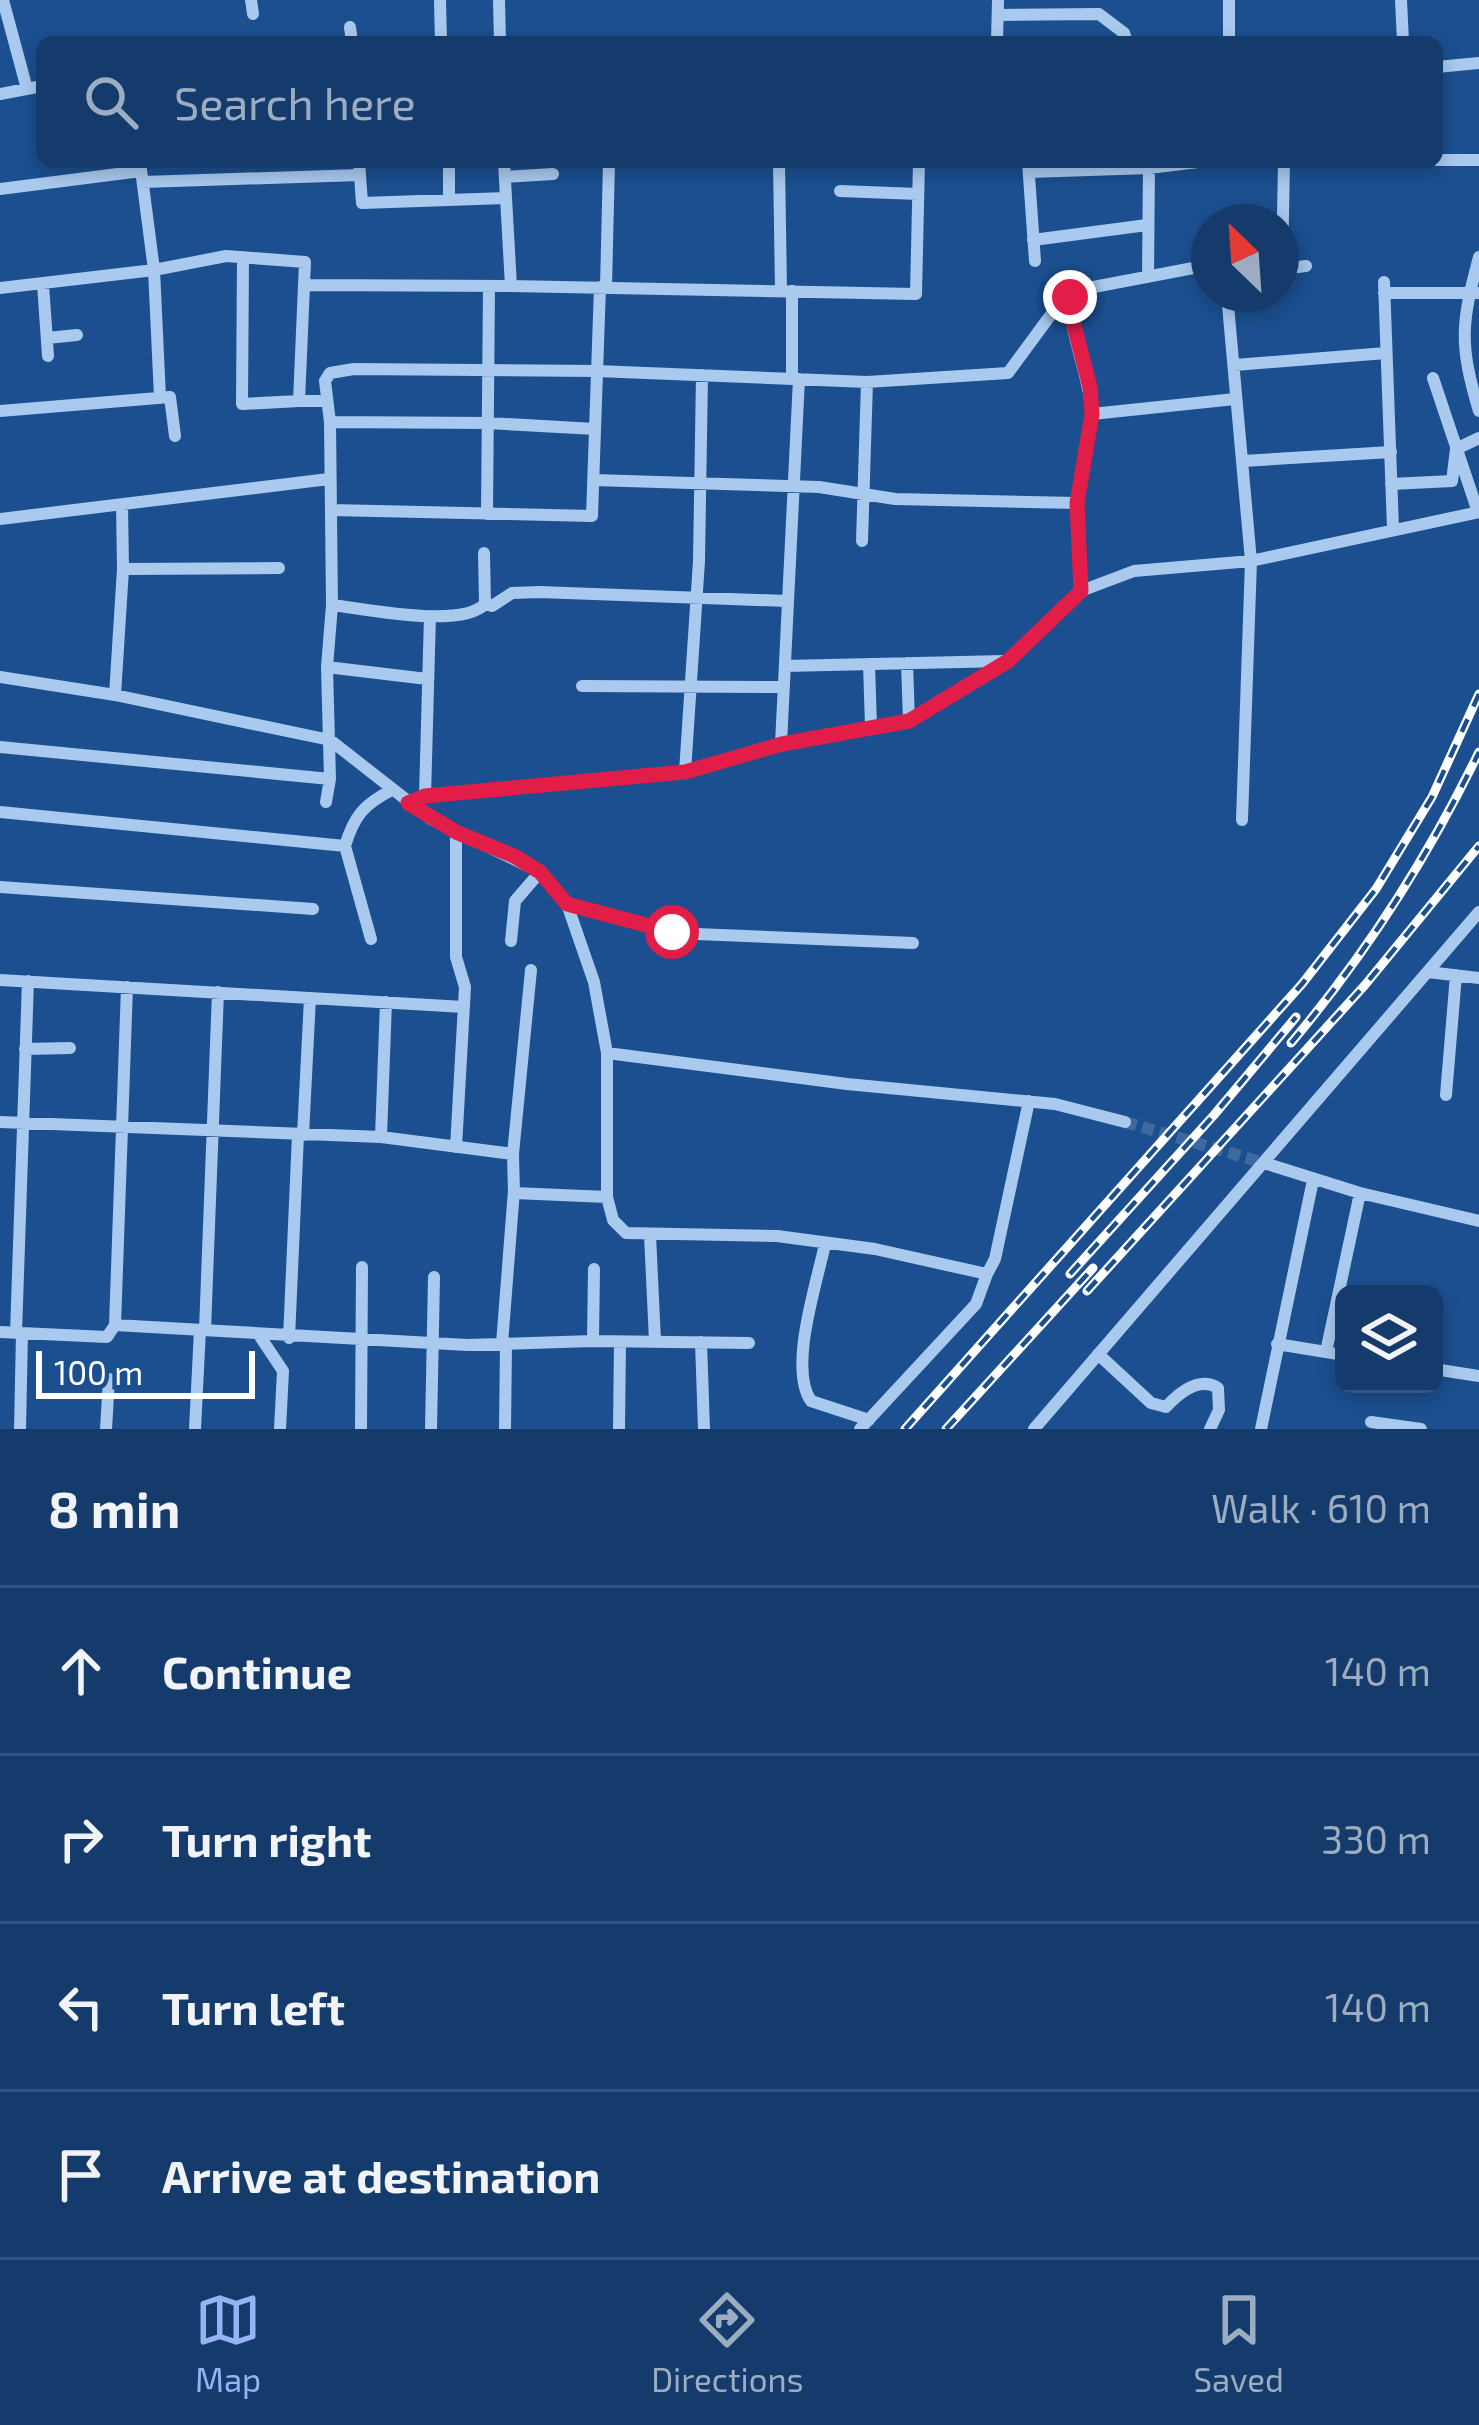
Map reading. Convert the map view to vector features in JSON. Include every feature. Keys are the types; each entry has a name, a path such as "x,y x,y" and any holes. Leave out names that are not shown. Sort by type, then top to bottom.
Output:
{"street":[{"path":"3,0 27,89"},
{"path":"440,0 442,36"},
{"path":"499,0 500,36"},
{"path":"1229,0 1229,36"},
{"path":"1400,0 1402,36"},
{"path":"998,7 1099,14 1125,36"},
{"path":"350,27 351,36"},
{"path":"1443,67 1479,64"},
{"path":"0,94 36,87"},
{"path":"1443,160 1479,160"},
{"path":"0,189 141,172 360,168 362,203 506,197"},
{"path":"448,168 449,200"},
{"path":"504,168 511,286"},
{"path":"331,510 592,516 609,168"},
{"path":"779,168 795,379 782,744"},
{"path":"304,285 916,294 919,168"},
{"path":"1029,168 1034,261"},
{"path":"1148,278 1149,168"},
{"path":"1283,204 1284,168"},
{"path":"141,172 154,270 160,398"},
{"path":"505,177 554,173"},
{"path":"840,191 918,194"},
{"path":"1033,240 1147,225"},
{"path":"0,288 154,270 226,256 304,262 298,400"},
{"path":"243,257 242,404 326,401"},
{"path":"1479,257 1463,340 1464,362 1479,411"},
{"path":"1299,267 1306,266"},
{"path":"1081,591 1077,503 1092,414 1090,387 1068,302 1078,290 1191,269"},
{"path":"43,284 48,356"},
{"path":"487,514 489,286"},
{"path":"1394,529 1384,287 1474,292"},
{"path":"326,802 332,605 330,422 325,381 338,369 597,371 867,382 1008,373 1061,301"},
{"path":"1229,312 1251,561 1242,820"},
{"path":"47,338 77,335"},
{"path":"1235,365 1386,352"},
{"path":"685,772 697,598 702,375"},
{"path":"408,803 425,796 685,772 782,744 909,721 1008,661 1081,591 1134,571 1251,561 1478,512 1433,378"},
{"path":"862,541 867,382"},
{"path":"0,411 170,397 175,436"},
{"path":"1092,414 1235,399"},
{"path":"330,422 595,429"},
{"path":"1456,449 1479,437"},
{"path":"1391,484 1452,481 1456,449"},
{"path":"1243,461 1391,452"},
{"path":"0,519 329,479"},
{"path":"593,480 791,487 895,499 1077,503"},
{"path":"115,695 122,505"},
{"path":"484,553 484,604"},
{"path":"123,568 279,568"},
{"path":"484,604 492,606 512,593 538,592 787,601"},
{"path":"332,605 430,616 471,614 484,604"},
{"path":"425,796 430,616"},
{"path":"784,666 1008,661"},
{"path":"907,663 909,721"},
{"path":"869,664 871,727"},
{"path":"328,667 427,679"},
{"path":"0,677 115,695 330,740 408,803 540,872 567,904 595,982 607,1053 607,1197 617,1227 626,1233 777,1236 875,1249 987,1274"},
{"path":"582,686 784,687"},
{"path":"0,747 330,779"},
{"path":"371,938 345,846 352,820 361,809 392,790"},
{"path":"0,812 345,846"},
{"path":"456,832 457,957 465,987 456,1147"},
{"path":"511,941 515,901 540,872"},
{"path":"0,887 313,909"},
{"path":"567,904 672,932 913,943"},
{"path":"1035,1429 1479,912"},
{"path":"506,1429 504,1344 512,1154 531,970"},
{"path":"1429,972 1479,978"},
{"path":"1446,1095 1456,975"},
{"path":"0,980 464,1007"},
{"path":"20,1429 28,981"},
{"path":"0,1332 107,1337 115,1325 127,987"},
{"path":"195,1429 218,992"},
{"path":"289,1338 310,998"},
{"path":"381,1137 386,1002"},
{"path":"25,1049 70,1048"},
{"path":"607,1053 847,1084 1029,1101 1079,1108 1125,1122"},
{"path":"824,1244 803,1349 802,1384 811,1402 864,1424 976,1304 994,1259 1029,1101"},
{"path":"0,1122 381,1137 512,1154"},
{"path":"1264,1163 1360,1193 1479,1221"},
{"path":"1261,1429 1313,1180"},
{"path":"514,1190 607,1197"},
{"path":"1326,1352 1360,1193"},
{"path":"650,1235 655,1341"},
{"path":"362,1267 362,1429"},
{"path":"593,1341 594,1268"},
{"path":"431,1429 434,1277"},
{"path":"115,1325 433,1344 749,1343"},
{"path":"259,1335 283,1370 280,1429"},
{"path":"619,1429 620,1342"},
{"path":"701,1342 704,1429"},
{"path":"1277,1344 1335,1353"},
{"path":"1098,1354 1151,1403 1166,1407 1197,1384 1219,1388 1219,1410 1210,1429"},
{"path":"1443,1370 1479,1376"},
{"path":"106,1429 109,1379"},
{"path":"1371,1422 1421,1429"}],"tunnel":[{"path":"1125,1122 1264,1163"}],"railway":[{"path":"905,1429 1302,984 1376,889 1432,797 1479,694"},
{"path":"1291,1043 1394,903 1479,752"},
{"path":"1087,1291 1365,985 1479,846"},
{"path":"1070,1274 1296,1017"},
{"path":"946,1429 1093,1268"}],"route":[{"path":"672,932 567,904 540,872 408,803 425,796 685,772 782,744 909,721 1008,661 1081,591 1077,503 1092,414 1070,297"}]}
